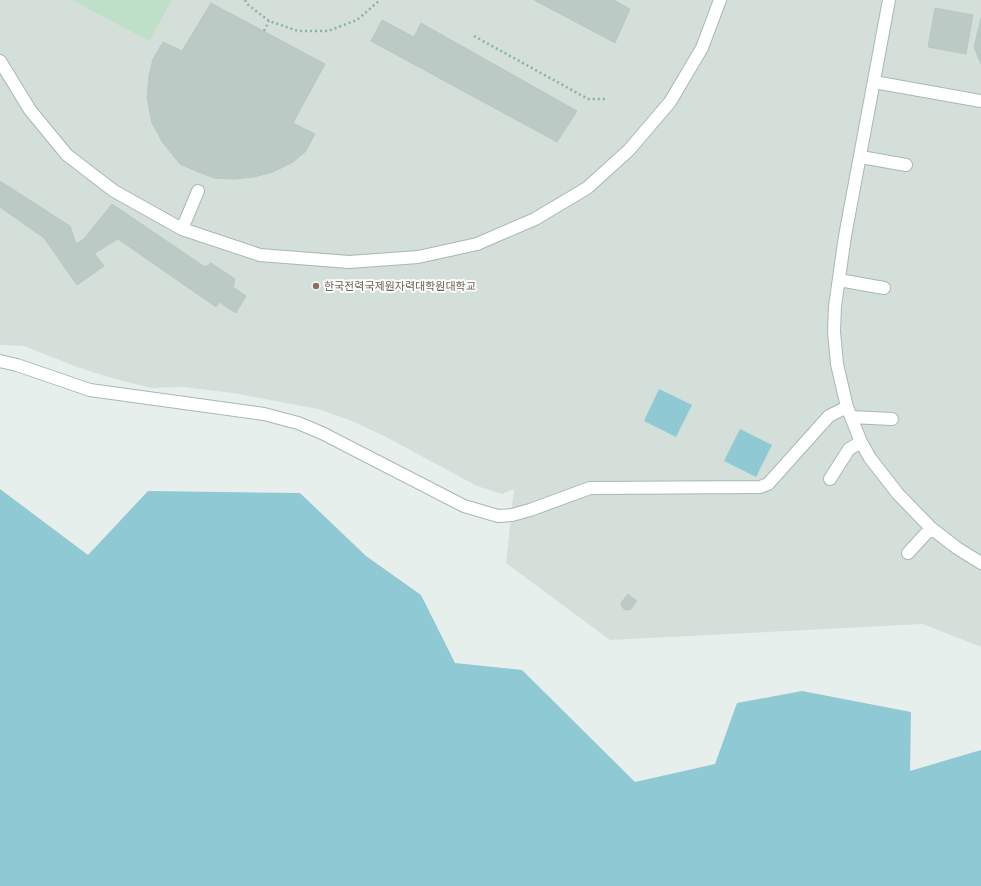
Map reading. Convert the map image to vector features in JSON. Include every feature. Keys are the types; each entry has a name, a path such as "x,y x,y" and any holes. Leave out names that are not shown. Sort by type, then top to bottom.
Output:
{"lane":[{"path":"0,61 30,110 67,155 114,191 182,229 260,255 349,262 418,257 477,244 535,219 587,188 629,150 670,102 702,48 720,0"},
{"path":"889,0 846,236 835,306 834,332 837,364 849,412 861,442 870,458 898,494 931,528 957,548 981,563"},
{"path":"874,82 981,100"},
{"path":"861,157 906,165"},
{"path":"182,229 198,191"},
{"path":"839,280 884,288"},
{"path":"0,361 17,365 90,390 264,414 298,423 322,433 464,506 498,516 512,515 530,510 590,488 760,487 768,484 829,416 849,412 892,419"},
{"path":"830,478 849,449 861,442"},
{"path":"908,553 931,528"}],"path":[{"path":"245,0 247,4 269,21 298,31 328,31 357,20 380,0"},
{"path":"264,31 269,21"},
{"path":"474,36 588,98 607,99"}],"shaded area":[{"path":"0,0 981,0 981,647 923,624 610,640 506,563 514,489 502,494 477,486 386,437 352,421 318,409 233,393 183,387 152,388 115,379 77,367 24,346 0,345"}],"green space":[{"path":"72,0 172,0 149,41"}],"water":[{"path":"659,389 692,405 676,437 644,421"},
{"path":"740,429 772,445 756,477 724,461"},
{"path":"0,489 88,555 148,491 300,493 366,556 421,595 455,663 522,670 635,782 715,764 737,703 802,691 911,712 910,771 981,750 981,886 0,886"}],"building":[{"path":"534,0 614,0 630,9 615,43"},
{"path":"211,3 325,64 293,123 315,134 305,152 293,162 273,172 254,177 234,179 214,178 196,171 180,164 163,143 152,123 147,98 149,76 153,59 163,42 182,51"},
{"path":"935,8 973,15 966,54 928,47"},
{"path":"981,18 981,64 974,47"},
{"path":"382,20 414,37 421,23 577,111 557,142 371,41"},
{"path":"0,181 70,226 76,244 84,239 104,266 77,285 44,238 0,207"},
{"path":"112,204 205,267 211,263 235,279 233,287 246,296 236,313 219,302 216,307 118,239 95,253 84,239"},
{"path":"628,594 637,601 630,610 625,610 621,603"}],"place":[{"name":"한국전력국제원자력대학원대학교","path":"316,286"}]}
